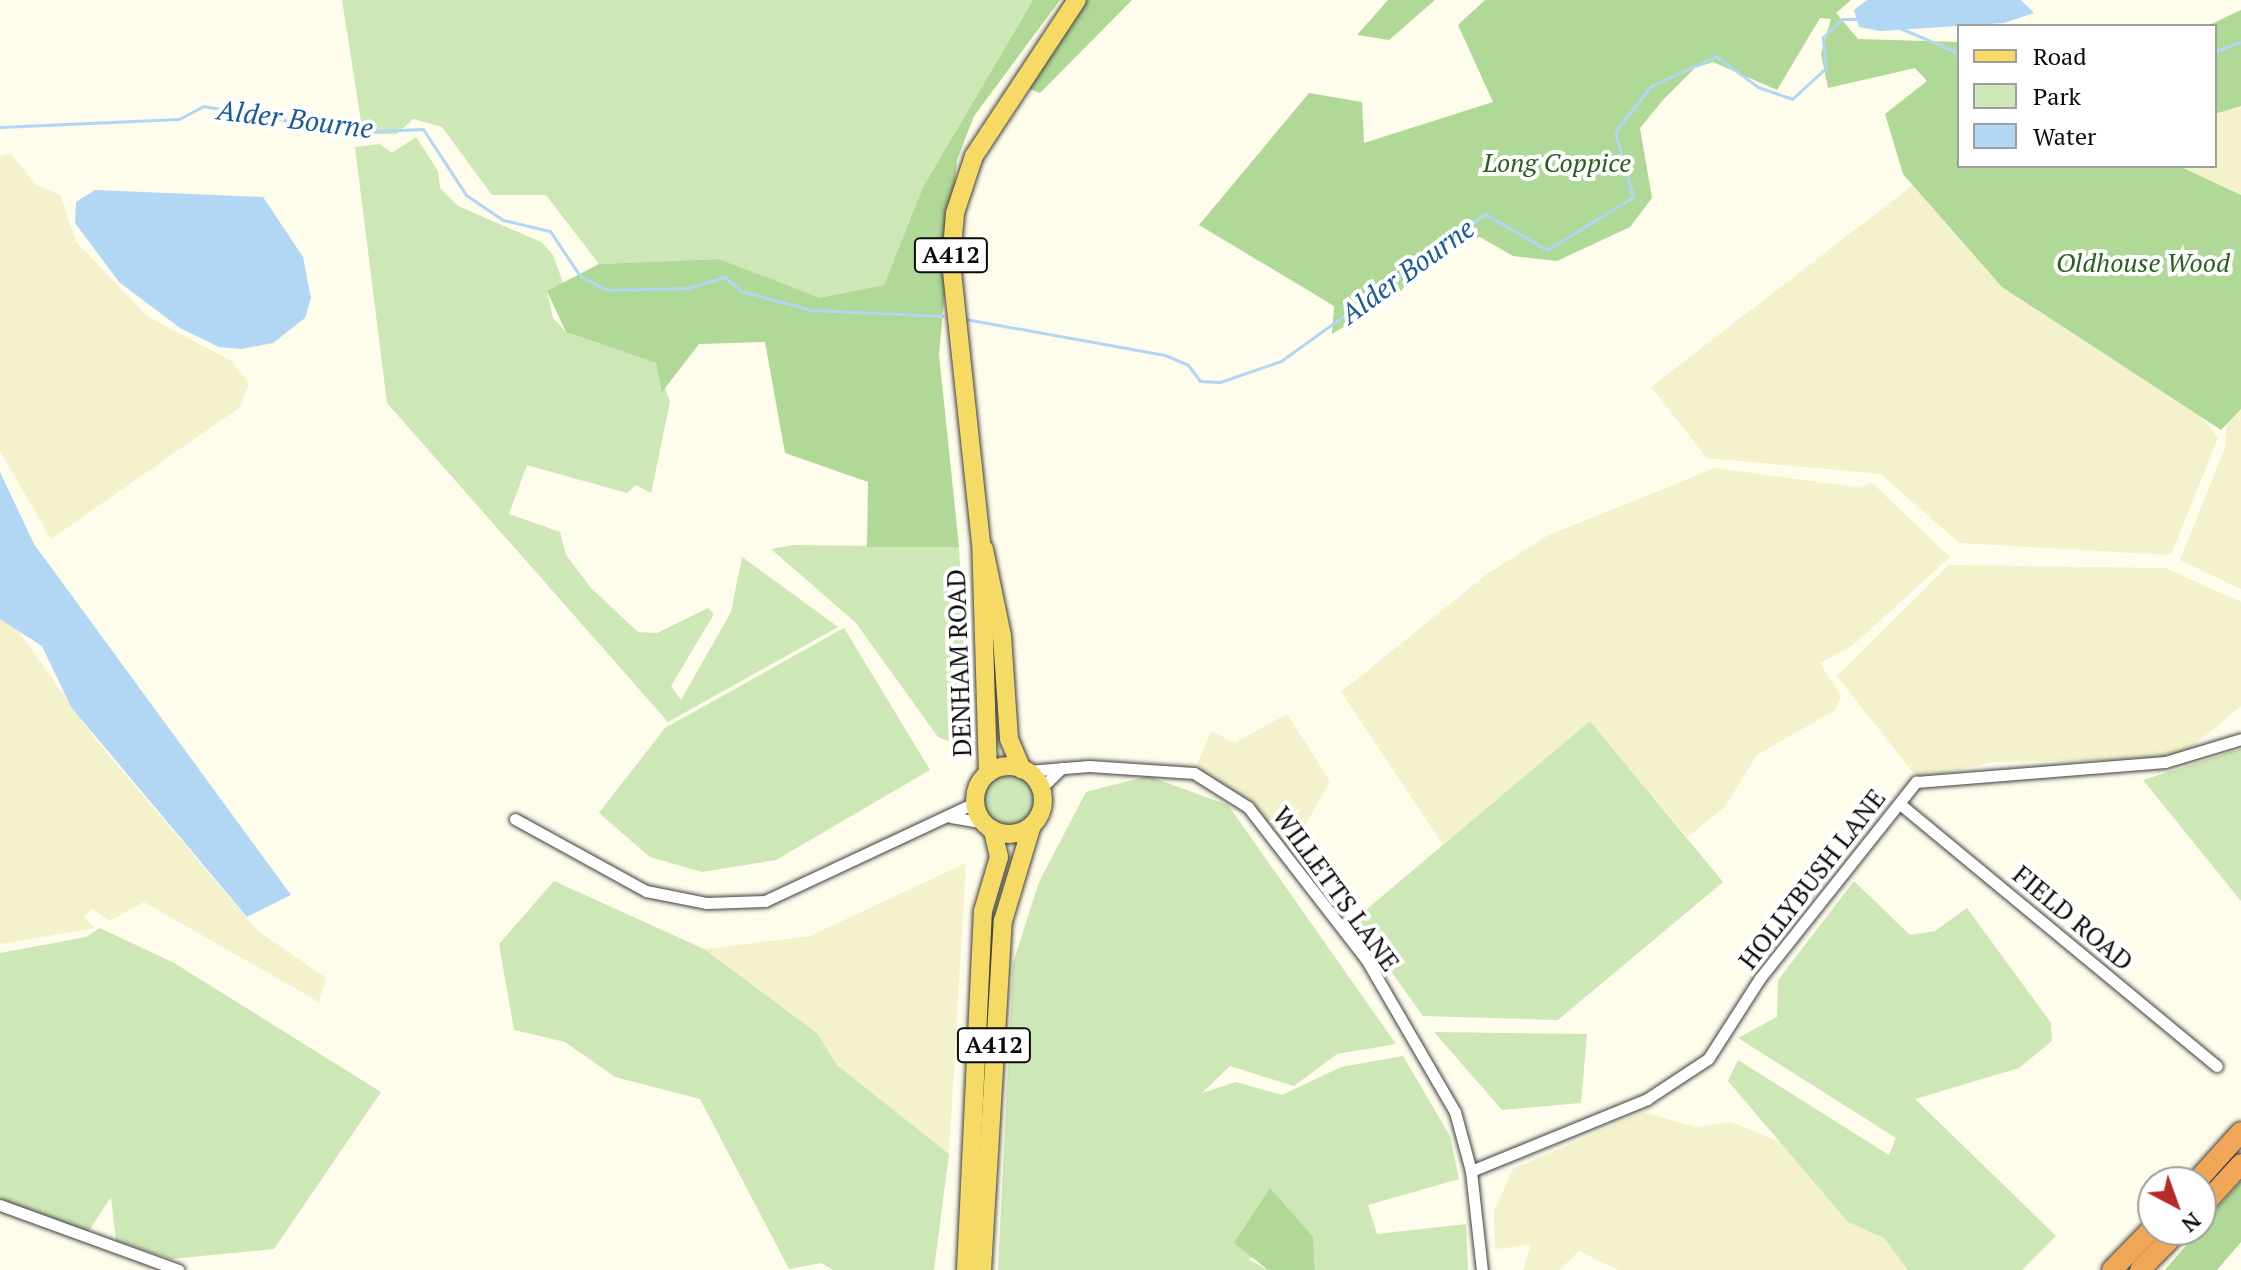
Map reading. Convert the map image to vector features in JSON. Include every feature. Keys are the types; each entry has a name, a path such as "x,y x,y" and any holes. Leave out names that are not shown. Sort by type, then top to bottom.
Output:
{"highway":[{"path":"2210,1166 2241,1132"},
{"path":"2217,1190 2241,1164"},
{"path":"2112,1270 2137,1244"},
{"path":"2140,1270 2163,1246"}],"main road":[{"name":"A412","path":"981,543 951,260 955,213 974,156 1077,0"},
{"name":"DENHAM ROAD","path":"981,543 994,577 1009,739 1025,770"},
{"name":"DENHAM ROAD","path":"981,543 988,773"},
{"path":"1025,770 1041,788 1042,808 1032,825 1014,834 989,827 976,802 988,773 1025,770"},
{"name":"A412","path":"982,1270 1003,921 1032,825"},
{"name":"A412","path":"966,1270 983,911 999,857 989,827"}],"street":[{"name":"HOLLYBUSH LANE","path":"1471,1171 1647,1099 1708,1059 1760,978 1916,782 2165,762 2241,739"},
{"name":"WILLETTS LANE","path":"1025,770 1062,767 1194,773 1248,807 1366,959 1455,1112 1471,1171 1482,1270"},
{"path":"1041,788 1062,767"},
{"path":"515,819 646,891 706,903 765,901 815,882 906,829 951,817 976,802"},
{"name":"FIELD ROAD","path":"1900,804 2217,1066"},
{"path":"951,817 989,827"},
{"path":"0,1205 179,1270"}],"green space":[{"path":"342,0 1033,0 923,187 884,285 820,299 719,259 599,264 546,195 492,195 442,127 413,119 397,134 363,134"},
{"path":"1033,0 1060,0 974,116 957,160 939,354 959,547 867,547 868,482 785,453 765,342 699,344 662,392 656,363 566,332 547,291 599,264 719,259 820,298 884,285 923,187"},
{"path":"1085,0 1132,0 1040,93 1027,88"},
{"path":"1388,0 1435,0 1389,40 1357,35"},
{"path":"1485,0 1851,0 1836,13 1858,39 1957,42 1957,168 2183,168 2241,195 2241,409 2221,430 2002,287 1903,174 1885,114 1927,81 1915,68 1828,88 1821,54 1831,19 1820,18 1777,90 1713,62 1695,68 1663,100 1640,128 1652,198 1630,227 1557,261 1513,256 1480,237 1437,246 1401,291 1332,334 1334,306 1199,225 1309,93 1362,102 1364,143 1493,102 1458,25"},
{"path":"2241,10 2241,106 2217,113 2217,24 2211,24"},
{"path":"2241,106 2241,195 2183,168 2217,168 2217,113"},
{"path":"416,137 438,171 440,188 458,206 541,242 553,255 563,283 547,292 553,318 566,332 656,363 670,402 651,493 636,485 627,493 527,465 509,514 560,532 566,555 591,588 638,632 657,633 708,608 714,614 671,686 681,700 731,612 742,557 838,627 668,722 387,403 355,147 380,144 392,153"},
{"path":"11,154 36,185 60,195 76,242 148,317 230,360 249,383 240,407 51,539 0,451 0,156"},
{"path":"1913,185 2002,287 2201,417 2218,438 2171,555 1959,543 1881,474 1707,458 1651,387"},
{"path":"2241,409 2241,589 2180,560 2225,448 2227,423"},
{"path":"1715,468 1862,488 1871,482 1950,557 1853,645 1820,663 1841,696 1835,710 1757,755 1724,808 1687,837 1590,721 1443,845 1341,692 1487,574 1549,535"},
{"path":"793,545 959,547 971,750 938,737 856,623 771,549"},
{"path":"1949,565 2165,568 2241,602 2241,706 2188,750 2160,759 1992,762 1918,779 1837,676"},
{"path":"0,605 95,739 258,931 326,978 319,1002 144,902 110,921 92,908 84,917 95,928 0,944"},
{"path":"844,628 930,770 776,860 702,872 650,857 599,813 665,728"},
{"path":"1287,714 1330,781 1287,857 1248,807 1194,773 1211,731 1235,743"},
{"path":"1590,721 1723,882 1558,1020 1423,1016 1354,920"},
{"path":"2241,749 2241,901 2143,780"},
{"path":"1009,773 1028,781 1036,800 1028,819 1009,827 990,819 982,800 990,781"},
{"path":"1148,776 1228,805 1396,1044 1337,1054 1294,1086 1230,1066 1202,1093 1236,1082 1282,1095 1341,1067 1403,1056 1450,1136 1459,1179 1368,1205 1377,1234 1466,1224 1468,1270 1315,1270 1313,1237 1248,1259 1268,1270 998,1270 1013,963 1039,882 1086,792"},
{"path":"966,863 949,1154 837,1065 817,1033 704,949 810,936"},
{"path":"554,881 704,949 817,1033 837,1065 949,1154 934,1270 833,1270 821,1263 789,1269 700,1099 615,1077 565,1042 514,1030 499,944"},
{"path":"1854,881 1910,935 1935,931 1967,908 2051,1023 2052,1041 2019,1068 1915,1099 2056,1236 2022,1270 1908,1270 1884,1238 1848,1222 1728,1081 1738,1060 1889,1155 1896,1138 1738,1038 1777,1017 1778,980"},
{"path":"100,928 174,963 381,1092 274,1249 171,1259 116,1241 111,1197 88,1232 0,1201 0,953 86,937"},
{"path":"1434,1032 1587,1034 1581,1103 1502,1110"},
{"path":"1643,1112 1696,1127 1731,1122 1782,1143 1848,1222 1884,1238 1908,1270 1618,1270 1579,1251 1559,1270 1523,1270 1531,1245 1495,1249 1494,1211 1513,1169"},
{"path":"2241,1181 2241,1242 2217,1270 2165,1270 2185,1246 2217,1246 2217,1209"},
{"path":"1270,1188 1313,1237 1315,1270 1268,1270 1234,1243"}],"water":[{"path":"1867,0 2021,0 2034,13 2004,23 1880,31 1859,27 1854,10"},
{"path":"95,190 263,197 303,257 311,298 305,318 273,343 241,349 219,347 180,328 119,282 75,223 76,202"},
{"path":"0,472 34,544 291,895 247,917 71,707 42,646 0,619"}],"waterway":[{"name":"Alder Bourne","path":"965,319 1165,355 1188,365 1200,381 1220,382 1281,361 1485,214 1547,250 1633,197 1615,132 1651,86 1716,56 1758,87 1792,99 1826,68 1823,37 1842,19 1858,19"},
{"name":"Alder Bourne","path":"1900,28 1957,52"},
{"name":"Alder Bourne","path":"2217,50 2241,42"},
{"name":"Alder Bourne","path":"0,127 179,119 203,106 353,132 423,129 466,195 503,220 550,231 580,276 607,290 688,288 725,277 741,291 811,310 943,316"}],"park label":[{"name":"Long Coppice","path":"1557,163"},
{"name":"Oldhouse Wood","path":"2143,263"}]}
